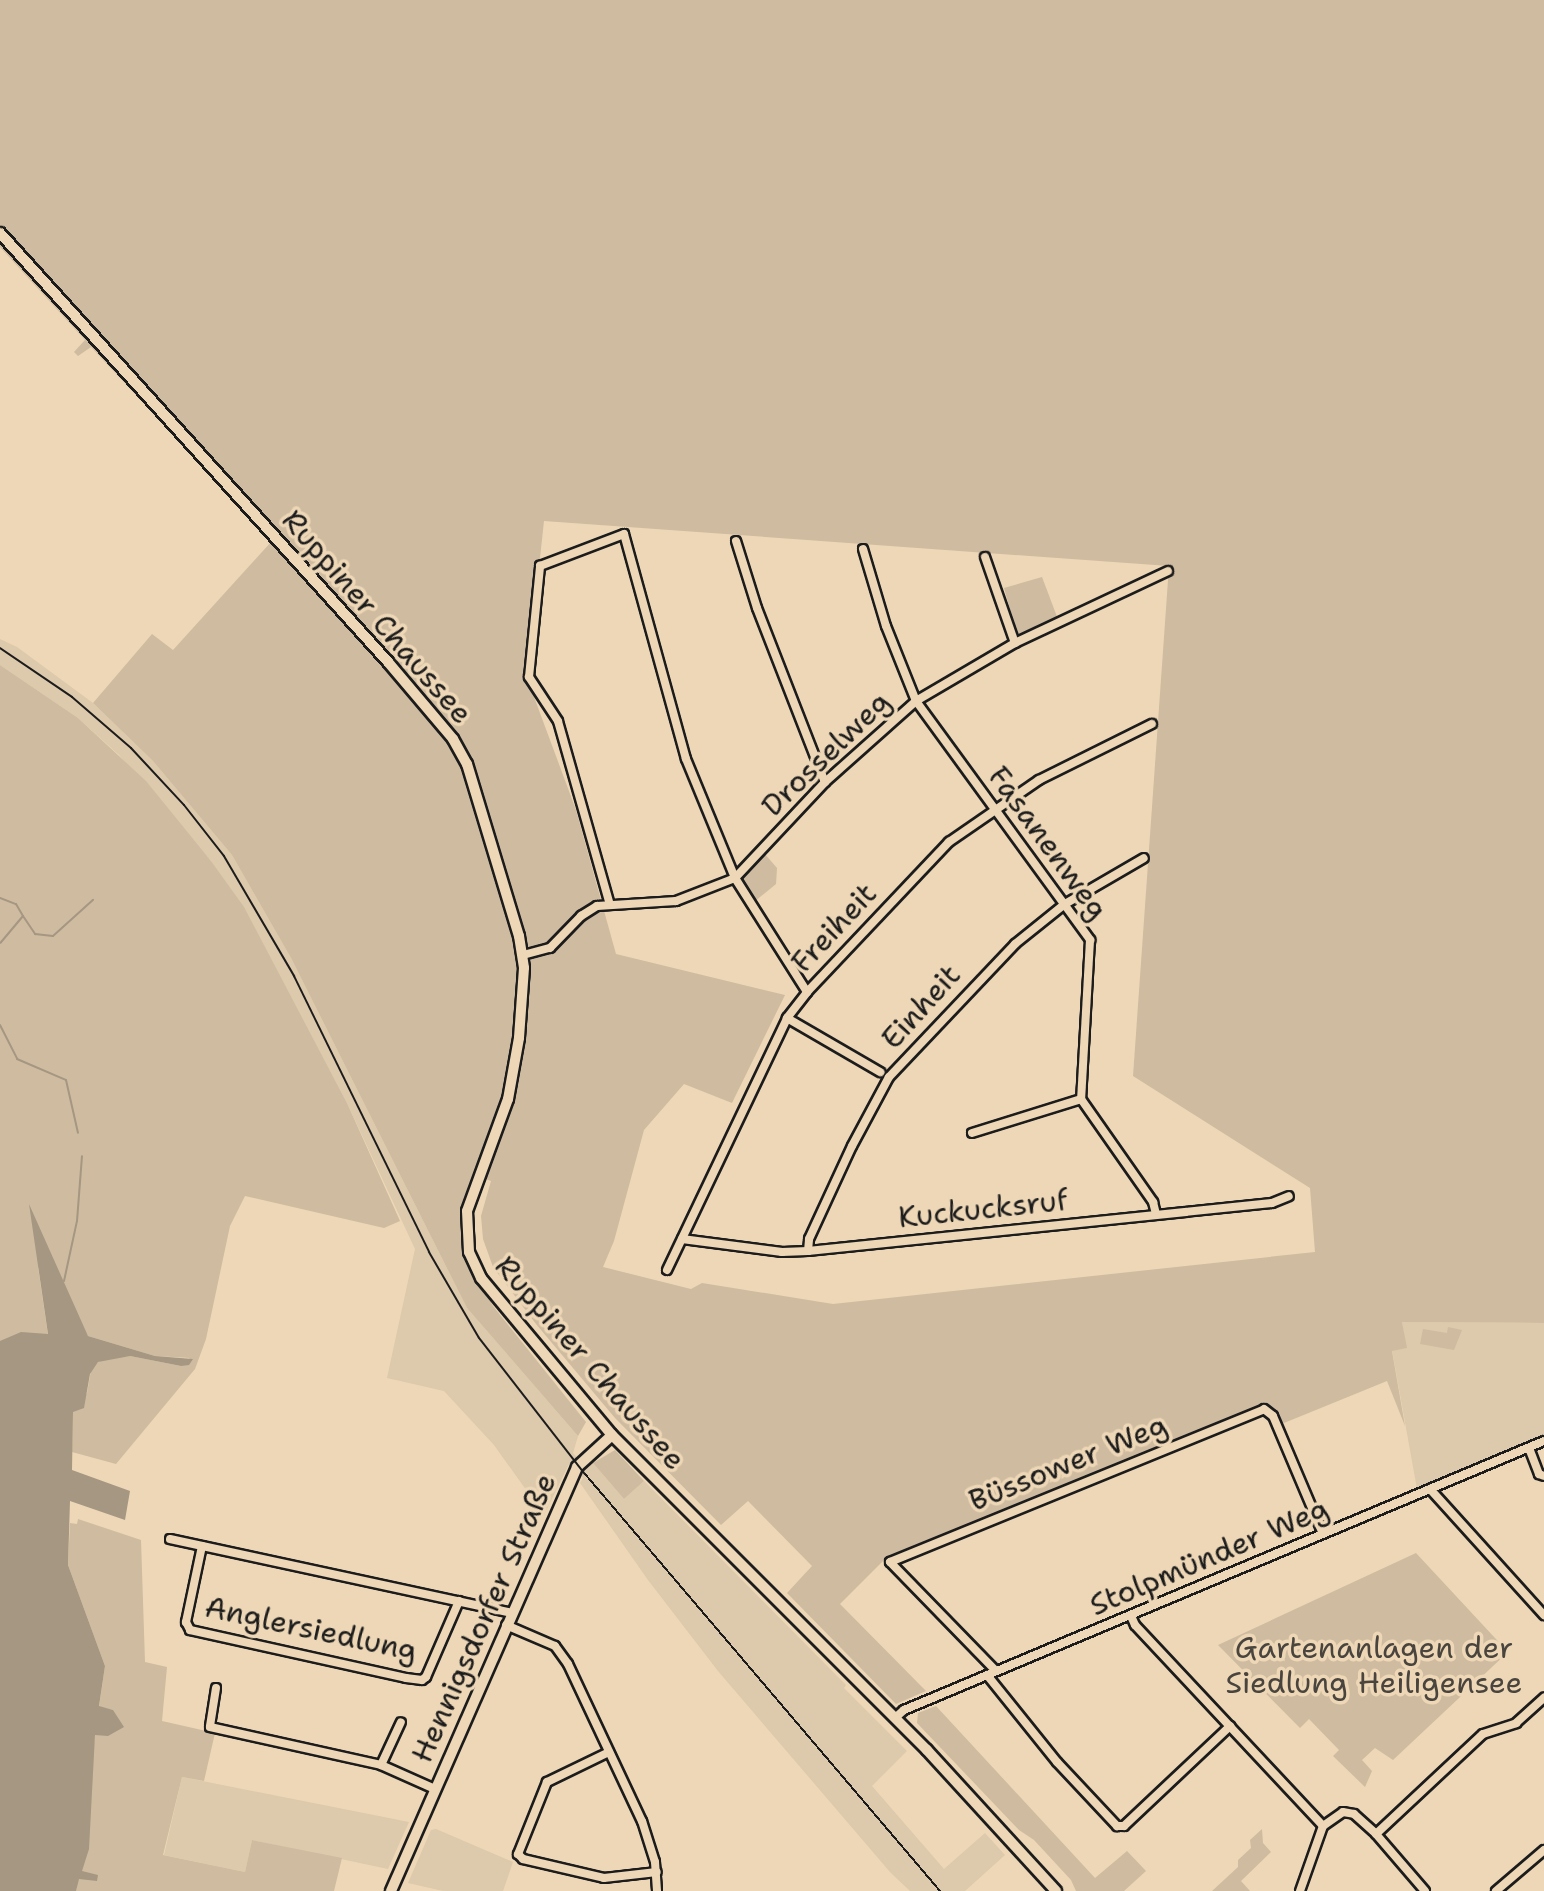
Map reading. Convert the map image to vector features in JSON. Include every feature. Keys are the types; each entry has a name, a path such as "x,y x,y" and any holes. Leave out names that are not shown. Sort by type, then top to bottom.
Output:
{"main road":[{"name":"Ruppiner Chaussee","path":"0,233 189,438 453,739 467,764 523,955 523,1010 512,1081 502,1118 472,1190 466,1229 476,1268 489,1289 612,1435 895,1718 1056,1891"},
{"name":"Hennigsdorfer Straße","path":"391,1891 577,1467 612,1435"}],"street":[{"path":"610,905 558,721 529,677 540,566 624,534 686,759 735,878 807,992"},
{"path":"736,541 757,608 825,782"},
{"name":"Fasanenweg","path":"863,549 886,626 916,701 1090,940 1081,1099"},
{"path":"985,557 1015,643"},
{"name":"Drosselweg","path":"523,955 550,948 589,910 610,905 676,901 735,878 825,782 916,701 1015,643 1147,584 1168,571"},
{"name":"Freiheit","path":"667,1270 787,1018 807,992 949,842 995,809 1087,754 1152,724"},
{"name":"Einheit","path":"808,1251 809,1239 852,1146 889,1077 980,977 1015,944 1065,904 1144,858"},
{"path":"787,1018 880,1072"},
{"path":"972,1133 1081,1099 1153,1202 1156,1214"},
{"name":"Kuckucksruf","path":"682,1239 782,1252 808,1251 1272,1203 1289,1196"},
{"name":"Büssower Weg","path":"991,1673 890,1562 1264,1409 1273,1416 1323,1534"},
{"name":"Stolpmünder Weg","path":"895,1718 904,1710 1544,1441"},
{"path":"1529,1448 1539,1474 1544,1476"},
{"path":"1430,1489 1544,1615"},
{"name":"Anglersiedlung","path":"170,1539 511,1613"},
{"name":"Anglersiedlung","path":"202,1546 186,1622 190,1630 406,1678 422,1680 426,1677 459,1601"},
{"path":"1131,1616 1323,1826"},
{"path":"506,1625 544,1640 563,1656 642,1821 657,1872 657,1891"},
{"path":"991,1673 1057,1762 1117,1826 1124,1826 1230,1726"},
{"name":"Hennigsdorfer Straße","path":"216,1688 210,1727 381,1765 435,1789"},
{"path":"1376,1834 1483,1734 1516,1723 1544,1698"},
{"name":"Hennigsdorfer Straße","path":"381,1765 401,1722"},
{"path":"609,1752 547,1782 518,1854 523,1859 604,1878 657,1872"},
{"path":"1300,1891 1323,1826 1335,1815 1351,1813 1376,1834 1425,1891"},
{"path":"1496,1891 1544,1850"}],"shaded area":[{"path":"0,639 17,647 93,703 153,761 232,855 291,958 467,1308 578,1436 573,1453 587,1469 593,1463 624,1499 644,1481 907,1751 872,1786 944,1869 985,1833 1005,1855 965,1891 910,1891 890,1872 718,1671 648,1580 580,1483 583,1478 570,1462 544,1515 494,1445 444,1391 387,1378 415,1249 347,1103 256,931 211,861 119,755 78,718 0,665"},
{"path":"29,1204 88,1336 155,1356 193,1359 189,1365 181,1366 130,1356 98,1362 90,1374 84,1408 73,1412 72,1470 130,1491 125,1520 70,1501 68,1565 105,1666 99,1706 113,1710 124,1727 108,1736 95,1735 89,1849 82,1871 98,1875 97,1881 79,1879 76,1891 0,1891 0,1341 21,1332 48,1334"},
{"path":"1402,1322 1544,1323 1544,1436 1417,1489 1392,1350 1406,1348"},
{"path":"182,1777 409,1822 388,1869 252,1840 245,1872 164,1855"},
{"path":"436,1829 513,1862 503,1891 443,1891 408,1883 431,1830"}],"green space":[{"path":"0,0 1544,0 1544,1323 1402,1322 1407,1348 1392,1351 1405,1426 1387,1381 1284,1423 1264,1409 890,1562 883,1561 840,1604 926,1691 896,1704 787,1593 812,1566 748,1501 721,1525 615,1418 536,1324 493,1267 483,1239 481,1216 491,1181 473,1174 461,1207 463,1252 493,1306 586,1422 578,1436 467,1308 291,958 232,855 153,761 93,703 152,634 173,650 272,541 91,347 78,356 74,352 85,340 0,247","holes":["544,521 1169,566 1133,1076 1310,1188 1315,1252 833,1304 702,1283 691,1289 603,1267 614,1241 644,1130 684,1084 732,1103 785,995 616,954 576,810 527,678"]},
{"path":"1042,577 1059,622 1019,641 1004,588"},
{"path":"0,665 78,718 146,781 211,861 244,907 347,1103 400,1221 384,1228 245,1196 230,1226 206,1339 195,1369 116,1464 72,1452 73,1411 87,1393 91,1370 98,1362 111,1357 130,1356 181,1366 190,1358 155,1356 88,1336 38,1267 48,1335 0,1345"},
{"path":"764,853 777,868 776,884 754,902 741,880"},
{"path":"1448,1327 1462,1330 1454,1350 1420,1344 1423,1329 1447,1333"},
{"path":"615,1450 644,1481 624,1499 593,1463"},
{"path":"78,1519 141,1540 145,1662 167,1667 162,1721 215,1733 204,1781 182,1777 163,1855 245,1872 252,1840 342,1858 334,1891 76,1891 95,1735 113,1710 99,1707 105,1666 68,1565 70,1523 77,1524"},
{"name":"Gartenanlagen der Siedlung Heiligensee","path":"1416,1553 1508,1652 1393,1760 1375,1748 1362,1760 1372,1771 1365,1787 1333,1756 1339,1750 1309,1719 1300,1728 1218,1645"},
{"path":"936,1706 1095,1878 1127,1851 1146,1871 1124,1891 1076,1891 1071,1880 1034,1840 1019,1830 917,1723 918,1713"},
{"path":"1262,1829 1263,1843 1271,1852 1241,1881 1250,1891 1212,1891 1238,1867 1238,1860 1251,1848 1250,1840"}],"waterway":[{"path":"0,898 16,904 23,916 0,943"},
{"path":"23,916 35,934 53,936 93,900"},
{"path":"0,1025 17,1059 66,1080 78,1133"},
{"path":"64,1281 77,1221 82,1156"}],"tram line":[{"path":"0,648 72,697 131,748 184,805 224,856 294,976 429,1252 479,1338 585,1474 940,1891"}]}
